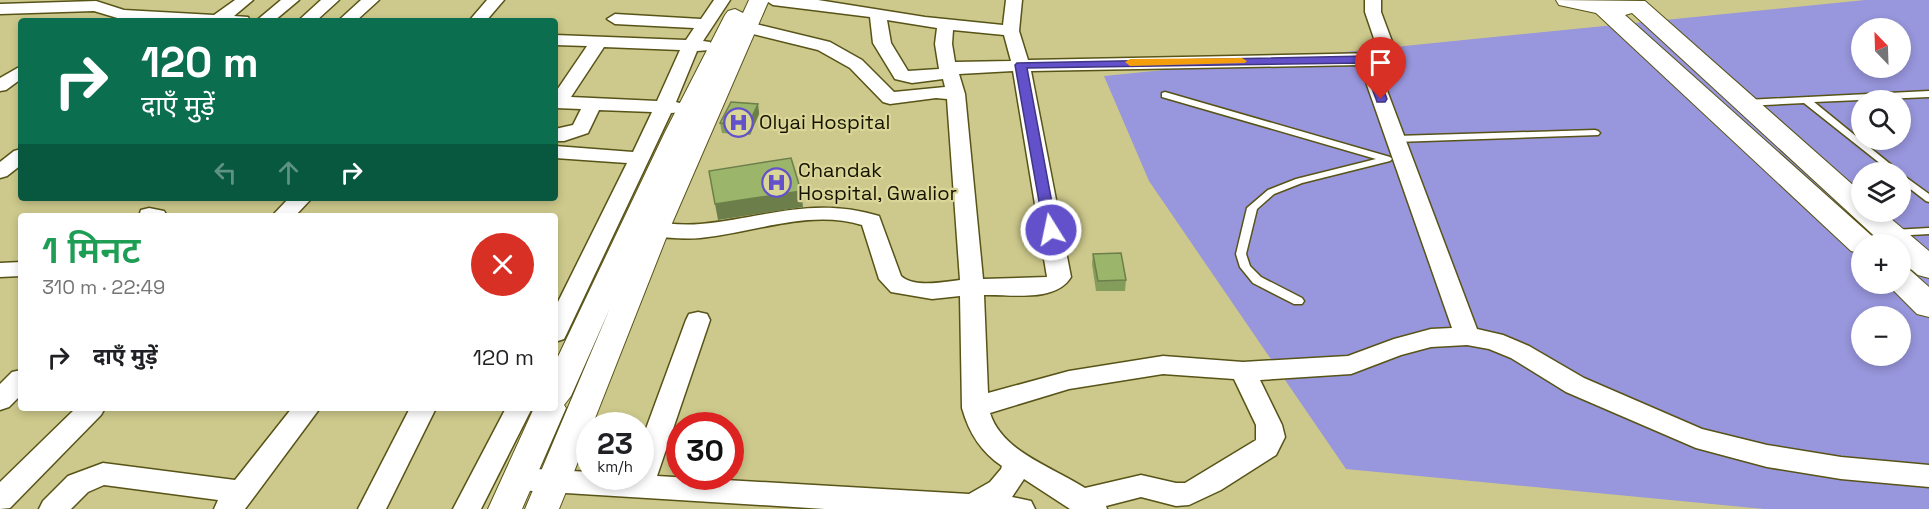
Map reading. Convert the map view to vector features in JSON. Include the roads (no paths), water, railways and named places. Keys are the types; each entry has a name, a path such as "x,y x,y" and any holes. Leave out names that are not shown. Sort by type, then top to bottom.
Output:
{"main road":[{"path":"1567,0 1604,8 1642,3 1866,226"},
{"path":"1604,8 1866,226 1929,268"},
{"path":"1911,289 1929,306"}],"street":[{"path":"152,16 176,0"},
{"path":"220,18 245,0"},
{"path":"268,18 291,0"},
{"path":"310,18 332,0"},
{"path":"350,18 371,0"},
{"path":"480,18 496,0"},
{"path":"542,509 644,230 677,132 692,107 717,47 742,0"},
{"path":"615,19 706,24 733,17 759,0"},
{"path":"773,0 1011,31"},
{"path":"644,230 699,231 830,213 864,218 874,226 880,251 891,279 899,287 932,291 972,287 1047,286 1056,282 1059,277 1021,65 1011,31 1014,0"},
{"path":"878,14 882,43 901,75 912,78 952,78 1021,65 1367,60 1388,55 1373,12 1373,0"},
{"path":"0,9 96,6 107,17 184,18"},
{"path":"733,17 824,46 856,64 890,98 936,92 952,78"},
{"path":"558,390 644,230 733,17"},
{"path":"558,327 664,108 691,45 706,24"},
{"path":"946,24 942,42 943,57 952,78 972,287 975,408 984,433 1017,464 1053,482 1087,505 1141,486 1151,485 1174,494 1192,493 1266,447 1271,438 1269,425 1243,371"},
{"path":"558,40 717,47"},
{"path":"558,99 599,42"},
{"path":"1367,60 1396,139 1396,161 1467,336"},
{"path":"0,86 18,73"},
{"path":"558,102 664,108 692,107"},
{"path":"558,135 581,129 593,103"},
{"path":"558,153 639,158"},
{"path":"0,156 18,155"},
{"path":"0,172 18,157"},
{"path":"286,213 298,201"},
{"path":"0,270 18,269"},
{"path":"654,446 698,320"},
{"path":"975,408 1018,393 1069,380 1163,365 1243,371 1351,365 1394,348 1431,338 1467,336 1494,341 1511,348 1575,385 1696,438 1767,456 1929,476"},
{"path":"0,400 18,382"},
{"path":"0,400 18,402"},
{"path":"0,500 89,411"},
{"path":"53,509 78,484 103,474 234,500 305,411"},
{"path":"372,509 421,411"},
{"path":"467,509 517,411"},
{"path":"505,509 549,411"},
{"path":"954,507 997,494 1011,482 1017,464"},
{"path":"517,479 576,482"},
{"path":"654,487 954,507 1021,509"}],"lane":[{"path":"1743,103 1929,94"},
{"path":"1165,95 1396,161"},
{"path":"1806,100 1884,162"},
{"path":"1396,139 1595,133"},
{"path":"1298,301 1257,280 1245,267 1241,254 1251,208 1271,192 1299,181 1396,161"},
{"path":"1911,185 1929,199"},
{"path":"1866,226 1929,231"}],"place":[{"name":"Olyai Hospital","path":"738,122"},
{"name":"Chandak Hospital, Gwalior","path":"777,182"}]}
